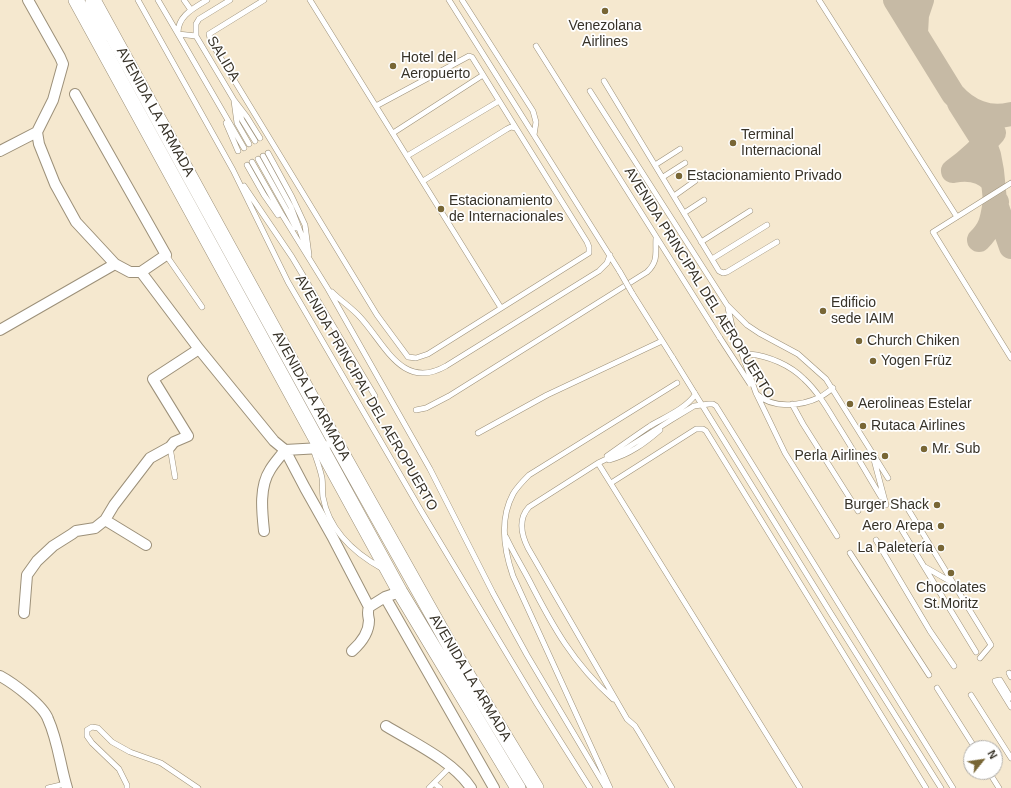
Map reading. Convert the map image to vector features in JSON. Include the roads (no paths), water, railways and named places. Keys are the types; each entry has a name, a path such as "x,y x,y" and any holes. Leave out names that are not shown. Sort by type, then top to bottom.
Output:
{"main road":[{"name":"AVENIDA LA ARMADA","path":"76,0 317,448 400,592 518,788"},
{"name":"AVENIDA LA ARMADA","path":"94,0 335,442 454,653 536,788"}],"street":[{"path":"0,151 37,132 53,100 63,64 28,0"},
{"path":"37,132 55,184 76,222 115,264 130,272 141,272 166,255 75,94"},
{"path":"0,330 115,264"},
{"path":"141,272 199,349 265,432 285,450 369,607"},
{"path":"24,613 27,575 37,561 52,546 76,531 95,528 105,520 114,505 150,458 170,447 174,442 188,436 153,379 199,349"},
{"path":"264,531 262,510 264,490 269,471 285,450 317,448 335,442"},
{"path":"105,520 146,545"},
{"path":"352,651 362,642 368,625 369,619 367,613 369,607 385,597 400,592"},
{"path":"385,597 494,788"},
{"path":"0,676 11,682 30,697 48,717 59,750 66,786"},
{"path":"386,726 451,766 466,780 471,788"}],"lane":[{"name":"AVENIDA PRINCIPAL DEL AEROPUERTO","path":"138,0 233,170 292,289 424,516 537,704 590,788"},
{"path":"158,0 244,148"},
{"path":"184,0 191,10"},
{"path":"178,34 178,26 191,10 207,0"},
{"name":"SALIDA","path":"230,0 199,19 196,24 196,36 234,100"},
{"path":"264,0 210,34 211,42 377,315 408,357 422,357 586,255 589,250 587,242 472,57 469,56 376,106"},
{"path":"310,0 501,308"},
{"path":"449,0 610,255 701,405 941,788"},
{"path":"462,0 533,111 536,122 534,135"},
{"path":"819,0 957,217"},
{"path":"178,34 196,36"},
{"name":"AVENIDA PRINCIPAL DEL AEROPUERTO","path":"536,46 756,393 785,454 838,536"},
{"path":"393,133 483,75"},
{"path":"604,81 719,271 723,273 727,272 777,242"},
{"path":"590,91 727,305 740,320 753,330 790,348 826,379 888,478"},
{"path":"215,100 238,151"},
{"path":"234,100 260,138"},
{"path":"234,100 242,120 255,141"},
{"path":"234,100 237,123 249,144"},
{"path":"407,156 499,101"},
{"path":"423,181 507,129 511,127 516,128"},
{"path":"655,165 680,149"},
{"path":"268,153 292,197 305,226 310,258"},
{"path":"263,156 291,207 310,258"},
{"path":"258,159 286,209 310,258"},
{"path":"252,162 281,213 328,289 430,469 524,648 606,788"},
{"path":"663,177 685,163"},
{"path":"246,166 264,195 310,258"},
{"path":"233,170 292,257 375,396"},
{"path":"674,196 695,181"},
{"path":"1011,183 933,232 1011,358"},
{"path":"684,213 704,200"},
{"path":"702,242 750,211"},
{"path":"712,259 767,225"},
{"path":"416,410 426,408 449,396 647,272 652,268 656,258 656,236"},
{"path":"166,255 202,307"},
{"path":"328,289 359,317 404,369 418,374 427,374 446,366 599,271 607,263 610,255"},
{"path":"727,305 732,326 756,393 763,399 774,404 792,404 809,401 820,397 833,388"},
{"path":"478,433 546,395 662,341"},
{"path":"749,354 760,355 782,364 791,368 804,378 820,397 881,497"},
{"path":"610,788 513,576 507,559 504,532 508,505 514,493 529,474 677,383"},
{"path":"672,788 635,726 627,719 617,702 523,539 522,532 523,516 529,507 598,463 639,433 689,402 695,393"},
{"path":"598,463 619,453 694,406 713,404 716,406 953,788"},
{"path":"792,404 858,511"},
{"path":"611,483 696,429 703,429 708,434 926,788"},
{"path":"170,447 175,477"},
{"path":"317,448 323,497 332,523 347,545 369,562 389,573"},
{"path":"871,449 886,505"},
{"path":"598,463 800,788"},
{"path":"908,509 991,644 980,658"},
{"path":"900,527 976,652"},
{"path":"504,532 512,551 556,631 579,664 595,682 617,702"},
{"path":"876,540 930,631 954,666"},
{"path":"850,554 929,675"},
{"path":"924,567 953,584"},
{"path":"1011,698 1000,680 995,681 1011,707"},
{"path":"937,688 970,740"},
{"path":"971,695 1011,758"},
{"path":"127,788 120,769 92,743 87,736 87,730 92,727 98,728 112,742 130,752 162,763 198,788"},
{"path":"429,788 451,766"},
{"path":"434,783 440,788"},
{"path":"48,788 66,786"}],"place":[{"name":"Venezolana Airlines","path":"605,11"},
{"name":"Hotel del Aeropuerto","path":"393,66"},
{"name":"Terminal Internacional","path":"733,143"},
{"name":"Estacionamiento Privado","path":"679,176"},
{"name":"Estacionamiento de Internacionales","path":"441,209"},
{"name":"Edificio sede IAIM","path":"823,311"},
{"name":"Church Chiken","path":"859,341"},
{"name":"Yogen Früz","path":"873,361"},
{"name":"Aerolineas Estelar","path":"850,404"},
{"name":"Rutaca Airlines","path":"863,426"},
{"name":"Mr. Sub","path":"924,449"},
{"name":"Perla Airlines","path":"885,456"},
{"name":"Burger Shack","path":"937,505"},
{"name":"Aero Arepa","path":"941,526"},
{"name":"La Paletería","path":"941,548"},
{"name":"Chocolates St.Moritz","path":"951,573"}]}
